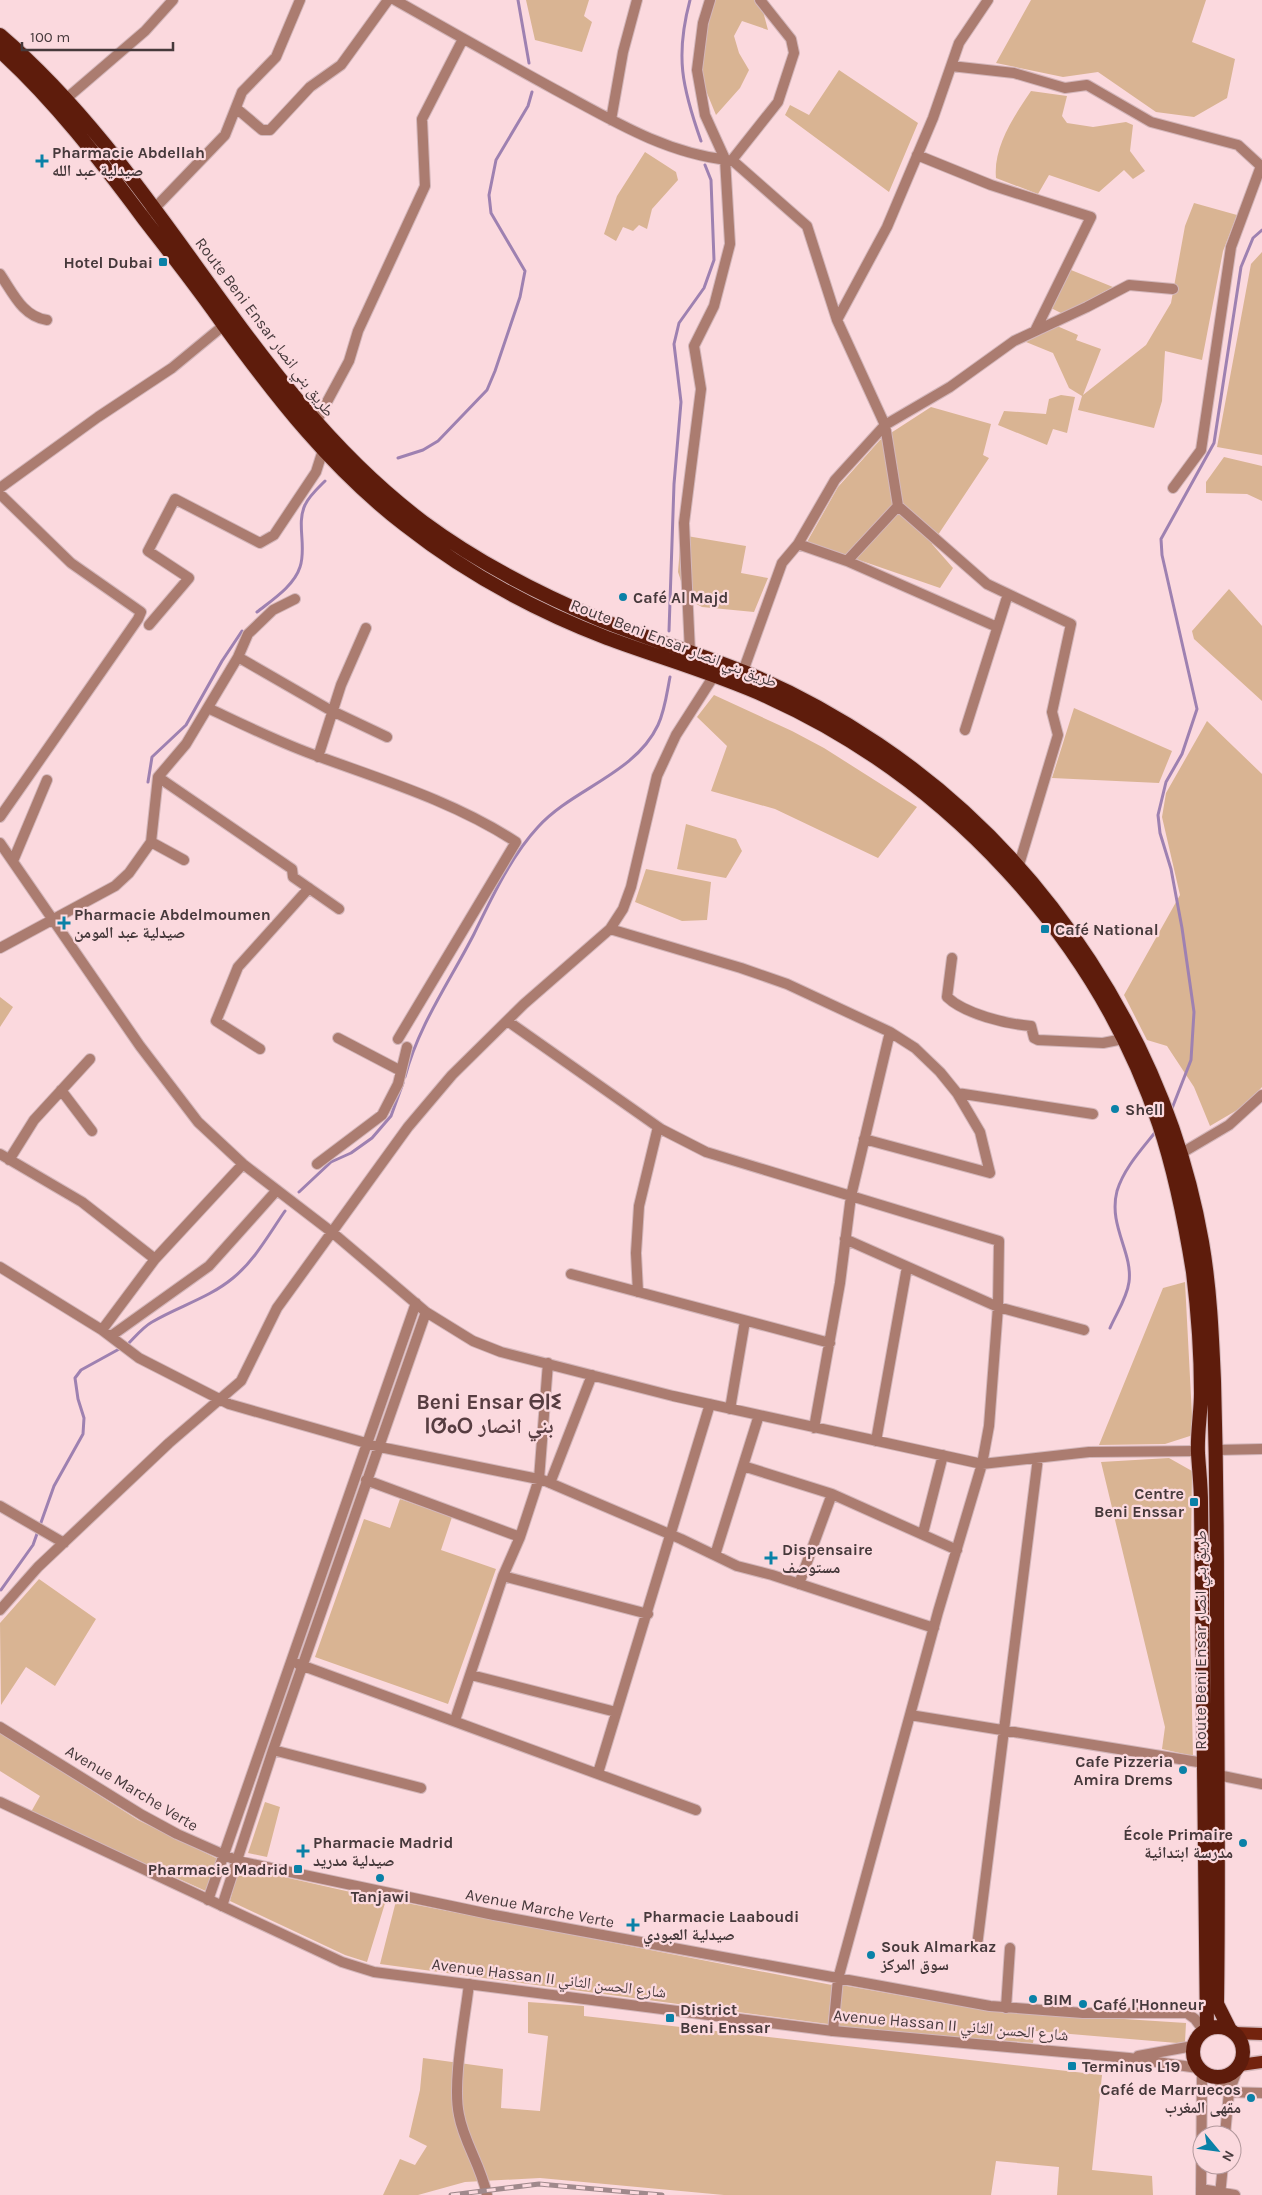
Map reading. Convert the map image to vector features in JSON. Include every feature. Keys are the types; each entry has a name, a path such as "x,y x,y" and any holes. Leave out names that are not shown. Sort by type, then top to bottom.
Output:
{"highway":[{"name":"Route Beni Ensar طريق بني انصار","path":"0,35 61,103 120,163 149,214 229,321 287,389 323,450 392,515 470,572 517,598 607,638 718,669 829,714 896,757 959,807 1018,868 1063,924 1104,983 1138,1046 1169,1137 1197,1306 1201,1390 1199,1453 1209,1770 1211,1912 1205,2030"},
{"name":"Route Beni Ensar طريق بني انصار","path":"0,51 61,103"},
{"name":"Route Beni Ensar طريق بني انصار","path":"312,429 347,456 397,501 450,541 478,558 578,610 632,632 690,652 718,669"},
{"path":"470,572 478,558"},
{"name":"Route Beni Ensar طريق بني انصار","path":"740,678 867,751 914,785 968,831 1015,881 1053,927 1096,990 1163,1117"},
{"name":"Route Beni Ensar طريق بني انصار","path":"1169,1137 1180,1154 1198,1220 1207,1279 1216,1451 1209,1770"},
{"path":"1199,1453 1202,1444 1216,1451"},
{"name":"Route Beni Ensar طريق بني انصار","path":"1211,1939 1217,2004 1232,2031"},
{"path":"1219,2027 1232,2031 1243,2048 1239,2067 1230,2075 1216,2078 1200,2070 1193,2055 1193,2046 1205,2030 1219,2027"}],"main road":[{"path":"1232,2031 1262,2034"},
{"path":"1239,2067 1262,2062"}],"street":[{"path":"61,103 145,31 174,0"},
{"path":"149,214 220,141 229,128 246,85 276,57 300,0"},
{"path":"236,108 262,130 270,130 310,87 341,65 388,0"},
{"path":"395,0 462,39 611,120 666,146 693,154 728,160"},
{"path":"611,120 627,35 637,0"},
{"path":"710,0 703,23 697,70 705,115 728,160 807,226 837,320 884,425 898,506 987,584 1071,624 1052,712 1058,735 1018,868"},
{"path":"690,652 684,522 701,389 694,346 714,306 730,244 728,160 778,102 794,54 791,39 760,0"},
{"path":"837,320 887,228 918,155 959,42 988,0"},
{"path":"312,429 349,361 358,331 425,186 422,119 462,39"},
{"path":"951,66 1014,74 1065,88 1087,85 1151,122 1238,145 1261,167 1231,247 1201,450 1173,488"},
{"path":"918,155 991,186 1091,217 1035,331"},
{"path":"0,274 26,311 39,319 47,320"},
{"path":"740,678 782,563 798,544 835,480 884,425 950,386 1014,340 1129,285 1173,289"},
{"path":"0,488 98,417 172,368 229,321"},
{"path":"149,625 189,578 148,551 175,499 260,543 274,535 316,472 323,450"},
{"path":"0,494 70,564 141,612 0,817"},
{"path":"847,561 898,506"},
{"path":"798,544 847,561 997,627"},
{"path":"965,730 1008,594"},
{"path":"0,948 115,886 129,873 151,842 158,777 186,744 238,657 248,634 273,610 295,598"},
{"path":"318,757 341,684 366,628"},
{"path":"238,657 332,711 387,737"},
{"path":"0,1610 38,1567 169,1443 241,1381 277,1308 408,1127 452,1075 509,1022 524,1004 610,929 623,909 631,887 657,776 676,735 718,669"},
{"path":"208,708 318,757 369,774 490,825 516,842 398,1039"},
{"path":"158,777 292,869 294,878 339,909"},
{"path":"13,861 48,780"},
{"path":"151,842 184,860"},
{"path":"0,843 140,1046 198,1122 243,1164 333,1233 426,1312 473,1341 501,1352 730,1409 982,1464 1089,1452 1199,1453"},
{"path":"260,1049 216,1021 238,967 309,888"},
{"path":"610,929 741,968 786,984 890,1032 915,1048 940,1072 957,1093 980,1132 990,1173 864,1139"},
{"path":"952,958 947,997 982,1015 1002,1022 1031,1026 1034,1038 1038,1040 1103,1043 1123,1040"},
{"path":"509,1022 658,1127 706,1152 999,1241 998,1307 989,1426 982,1464 934,1628 838,1979 833,2031"},
{"path":"814,1428 830,1343 851,1196 890,1032"},
{"path":"338,1038 401,1071"},
{"path":"317,1164 382,1116 392,1100 407,1047"},
{"path":"10,1160 34,1120 90,1059"},
{"path":"61,1090 92,1131"},
{"path":"957,1093 1093,1114"},
{"path":"1180,1154 1229,1124 1262,1095"},
{"path":"638,1292 636,1253 639,1206 658,1127"},
{"path":"0,1154 82,1202 154,1260"},
{"path":"102,1330 154,1260 243,1164"},
{"path":"113,1338 209,1266 277,1190"},
{"path":"845,1239 998,1307 1084,1330"},
{"path":"0,1267 102,1330 127,1350 219,1400 380,1447 539,1479 672,1535 737,1566 934,1628"},
{"path":"876,1441 907,1267"},
{"path":"571,1274 830,1343"},
{"path":"208,1900 416,1303"},
{"path":"222,1906 366,1480 380,1447 426,1312"},
{"path":"730,1409 745,1320"},
{"path":"455,1720 503,1576 520,1537 539,1479 548,1363"},
{"path":"550,1483 592,1375"},
{"path":"598,1773 672,1535 710,1404"},
{"path":"715,1555 759,1415"},
{"path":"1216,1451 1262,1449"},
{"path":"922,1533 943,1456"},
{"path":"977,1946 1038,1458"},
{"path":"743,1466 832,1494 881,1521 922,1533 957,1550"},
{"path":"366,1480 520,1537"},
{"path":"799,1584 832,1494"},
{"path":"0,1506 64,1543"},
{"path":"503,1576 648,1614"},
{"path":"292,1661 696,1810"},
{"path":"471,1675 616,1712"},
{"path":"910,1715 1004,1730 1209,1770 1262,1784"},
{"name":"Avenue Marche Verte","path":"0,1720 15,1735"},
{"name":"Avenue Marche Verte","path":"0,1727 131,1809 177,1834 238,1861 494,1915 1006,2008 1083,2013 1187,2013 1205,2030"},
{"path":"274,1750 421,1788"},
{"name":"Avenue Hassan II شارع الحسن الثاني","path":"0,1802 349,1964 387,1974 833,2031 1129,2058 1200,2070"},
{"path":"1006,2008 1010,1948"},
{"path":"469,1984 458,2085 458,2110 463,2131 481,2170 487,2195"},
{"name":"Avenue Hassan II شارع الحسن الثاني","path":"1129,2058 1193,2046"},
{"path":"1226,2125 1229,2092 1239,2067"},
{"path":"1200,2070 1201,2192 1235,2195"},
{"path":"1216,2078 1229,2092 1262,2093"},
{"path":"1220,2194 1222,2175"}],"shaded area":[{"path":"526,0 589,0 584,16 592,22 582,52 535,40"},
{"path":"713,0 760,0 768,30 742,21 734,36 739,53 749,70 740,88 716,115 702,81 704,38"},
{"path":"1031,0 1206,0 1192,42 1235,59 1227,98 1194,117 1156,112 1098,72 1063,77 996,63"},
{"path":"839,70 918,123 889,192 785,115 790,105 809,115"},
{"path":"1031,91 1067,96 1062,116 1067,123 1093,127 1126,122 1133,125 1130,151 1145,171 1133,179 1124,170 1099,192 1049,175 1038,194 996,178 996,166 1001,143"},
{"path":"645,152 676,172 678,180 652,209 647,229 639,225 633,231 623,227 616,241 604,234 617,196"},
{"path":"1194,203 1237,215 1223,251 1202,360 1165,351 1162,401 1154,428 1078,410 1082,396 1069,388 1053,353 1026,342 1057,326 1078,335 1076,340 1101,349 1083,395 1146,345 1171,303 1185,226"},
{"path":"1262,252 1262,455 1217,447 1251,264"},
{"path":"1071,270 1113,287 1063,314 1051,308"},
{"path":"1061,395 1075,397 1067,433 1053,429 1047,445 998,425 1004,411 1046,414 1049,399"},
{"path":"931,407 991,424 983,455 989,458 932,544 953,568 940,588 807,542 838,487 880,440"},
{"path":"1224,457 1262,466 1262,501 1247,494 1206,493 1206,482"},
{"path":"681,535 746,546 741,573 768,578 754,612 702,607 687,599 678,572"},
{"path":"1229,589 1262,626 1262,701 1194,639 1192,631"},
{"path":"714,695 824,748 917,807 878,858 775,809 711,791 727,746 697,717"},
{"path":"1074,708 1172,751 1159,783 1052,778"},
{"path":"1207,721 1262,774 1262,1087 1244,1106 1210,1126 1194,1087 1167,1046 1147,1040 1124,995 1180,895 1162,817 1166,793"},
{"path":"686,824 736,839 742,851 726,878 677,869"},
{"path":"646,869 711,882 707,920 682,921 635,902"},
{"path":"0,997 13,1007 0,1027"},
{"path":"1185,1282 1193,1435 1165,1444 1099,1445 1163,1288"},
{"path":"1169,1458 1192,1471 1190,1624 1193,1756 1162,1749 1165,1727 1101,1462"},
{"path":"400,1499 452,1517 441,1550 496,1569 448,1704 315,1657 364,1519 390,1528"},
{"path":"39,1579 96,1619 55,1686 26,1667 1,1705 0,1623"},
{"path":"0,1732 138,1820 220,1860 208,1892 31,1812 40,1796 0,1771"},
{"path":"265,1802 280,1807 267,1857 248,1853"},
{"path":"239,1867 386,1900 367,1962 345,1955 230,1901"},
{"path":"396,1901 832,1985 828,2024 380,1964"},
{"path":"841,1985 984,2010 1186,2023 1185,2042 1177,2043 1035,2031 1033,2043 837,2027"},
{"path":"528,2002 584,2006 584,2016 1102,2075 1092,2170 1152,2176 1153,2195 1057,2195 1059,2167 996,2161 991,2195 724,2195 540,2178 465,2182 418,2195 383,2195 400,2159 415,2165 427,2146 409,2137 420,2090 423,2058 503,2069 501,2108 540,2111 548,2036 528,2033"}],"waterway":[{"path":"518,0 529,63"},
{"path":"690,0 683,38 683,71 689,104 701,141"},
{"path":"398,458 423,450 438,441 487,390 495,371 520,297 525,271 491,213 489,195 496,160 528,106 532,92"},
{"path":"669,631 674,484 681,402 674,344 679,323 704,288 714,260 711,180 705,165"},
{"path":"1171,1111 1191,1060 1194,1012 1182,928 1171,869 1160,833 1158,815 1166,782 1182,754 1197,709 1162,555 1161,539 1214,443 1241,267 1253,238 1262,230"},
{"path":"257,612 282,592 297,574 302,559 302,512 309,498 325,481"},
{"path":"148,782 152,757 186,725 222,661 242,631"},
{"path":"405,1077 418,1040 435,1004 474,934 502,878 519,851 528,838 552,814 619,769 648,742 658,725 666,701 670,677"},
{"path":"299,1192 331,1162 351,1153 372,1138 391,1116 403,1083"},
{"path":"1110,1328 1124,1300 1129,1282 1128,1260 1116,1216 1117,1191 1124,1174 1157,1130"},
{"path":"127,1345 149,1324 214,1291 233,1278 255,1255 285,1211"},
{"path":"1,1590 33,1545 54,1486 83,1434 84,1418 78,1399 75,1378 81,1370 121,1348"}],"railway":[{"path":"451,2195 539,2184 662,2195"}],"place":[{"name":"Pharmacie Abdellah صيدلية عبد الله","path":"42,161"},
{"name":"Hotel Dubai","path":"163,262"},
{"name":"Café Al Majd","path":"623,597"},
{"name":"Pharmacie Abdelmoumen صيدلية عبد المومن","path":"64,923"},
{"name":"Café National","path":"1045,929"},
{"name":"Shell","path":"1115,1109"},
{"name":"Centre Beni Enssar","path":"1194,1502"},
{"name":"Dispensaire مستوصف","path":"771,1558"},
{"name":"Cafe Pizzeria Amira Drems","path":"1183,1770"},
{"name":"École Primaire مدرسة ابتدائية","path":"1243,1843"},
{"name":"Pharmacie Madrid صيدلية مدريد","path":"303,1851"},
{"name":"Pharmacie Madrid","path":"298,1869"},
{"name":"Tanjawi","path":"380,1878"},
{"name":"Pharmacie Laaboudi صيدلية العبودي","path":"633,1925"},
{"name":"Souk Almarkaz سوق المركز","path":"871,1955"},
{"name":"BIM","path":"1033,1999"},
{"name":"Café l'Honneur","path":"1083,2004"},
{"name":"District Beni Enssar","path":"670,2018"},
{"name":"Terminus L19","path":"1072,2066"},
{"name":"Café de Marruecos مقهى المغرب","path":"1251,2098"}],"district":[{"name":"Beni Ensar ⴱⵏⵉ ⵏⵚⴰⵔ بني انصار","path":"489,1414"}]}
